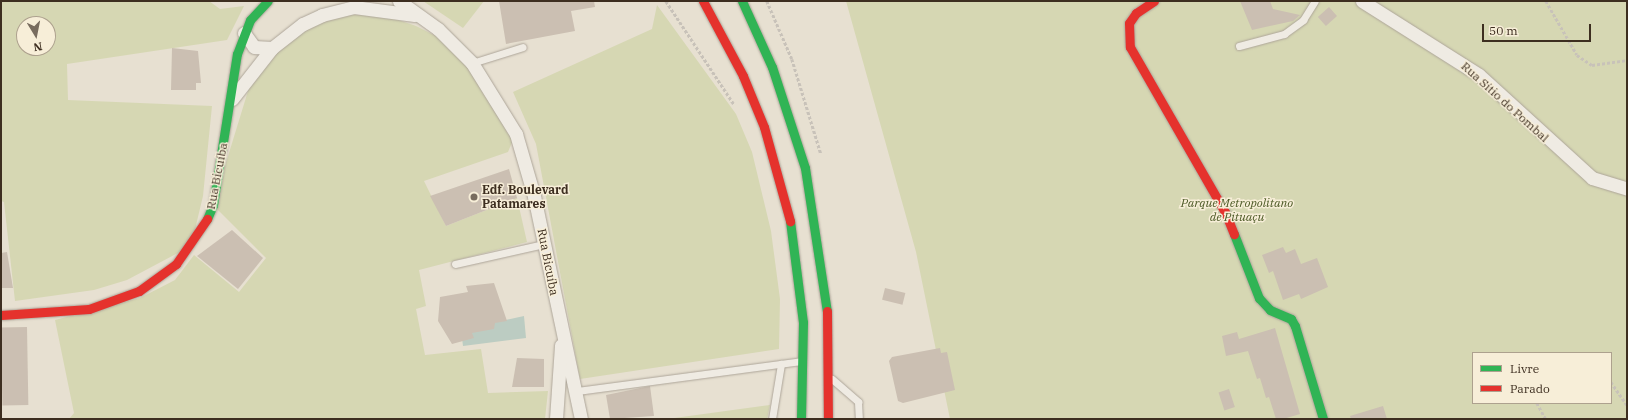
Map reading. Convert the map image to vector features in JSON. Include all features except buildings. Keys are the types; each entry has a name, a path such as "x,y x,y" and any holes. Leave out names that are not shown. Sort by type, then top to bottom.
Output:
{"street":[{"name":"Rua Bicuíba","path":"1,315 88,309 115,302 160,279 191,246 213,205 227,106 244,33 250,20 268,1"},
{"name":"Rua Bicuíba","path":"399,1 419,16 472,63 516,134 544,244 561,331 577,391 581,419"},
{"path":"703,1 743,76 779,173 799,276 803,361 802,419"},
{"path":"742,1 772,67 806,168 824,273 829,377 828,419"},
{"path":"1154,1 1136,13 1129,23 1130,47 1225,212 1259,298 1264,306 1285,315 1296,326 1323,419"},
{"name":"Rua Sítio do Pombal","path":"1362,1 1479,75 1592,178 1627,189"},
{"name":"Rua Bicuíba","path":"227,106 272,48 303,24 356,4 419,16"},
{"path":"244,33 254,47 272,48"},
{"name":"Rua Bicuíba","path":"556,419 561,331"}],"lane":[{"path":"1239,46 1284,34 1303,20 1315,1"},
{"path":"472,63 523,47"},
{"path":"455,264 544,244"},
{"path":"577,391 803,361"},
{"path":"772,419 780,364"},
{"path":"829,377 858,402 859,419"}],"path":[{"path":"666,1 735,106"},
{"path":"1546,1 1577,55 1592,66 1627,60"},
{"path":"1612,383 1627,405"},
{"path":"1538,404 1546,419"}],"green space":[{"path":"1,1 209,1 220,9 244,6 227,40 67,64 68,100 212,106 203,196 191,246 127,280 94,290 15,301 4,202 1,201"},
{"path":"423,1 484,1 463,28"},
{"name":"Parque Metropolitano de Pituaçu","path":"846,1 1627,1 1627,419 950,419 916,252"},
{"path":"657,5 736,114 752,152 771,231 780,299 779,349 580,379 536,144 513,92 652,29"},
{"path":"344,14 384,15 416,26 470,53 516,133 508,152 424,181 446,226 517,198 527,242 419,270 426,306 416,309 425,355 481,349 488,393 548,391 545,419 69,419 74,413 55,320 140,298 175,280 194,255 239,292 266,258 213,205 252,78 279,46 309,23"},
{"path":"770,405 767,419 667,419"}],"shaded area":[{"path":"524,316 526,338 463,346 461,330"}],"traffic: fast":[{"path":"207,219 213,205 237,54 250,20 268,1"},
{"path":"742,1 772,67 805,168 827,311"},
{"path":"790,221 803,322 801,419"},
{"path":"1234,234 1259,298 1270,310 1291,319 1295,326 1323,419"}],"traffic: jam":[{"path":"703,1 743,76 764,127 790,221"},
{"path":"1154,1 1136,13 1129,23 1130,47 1225,212 1234,234"},
{"path":"1,315 89,309 139,291 176,264 207,219"},
{"path":"827,311 828,419"}],"place":[{"name":"Edf. Boulevard Patamares","path":"474,197"}]}
